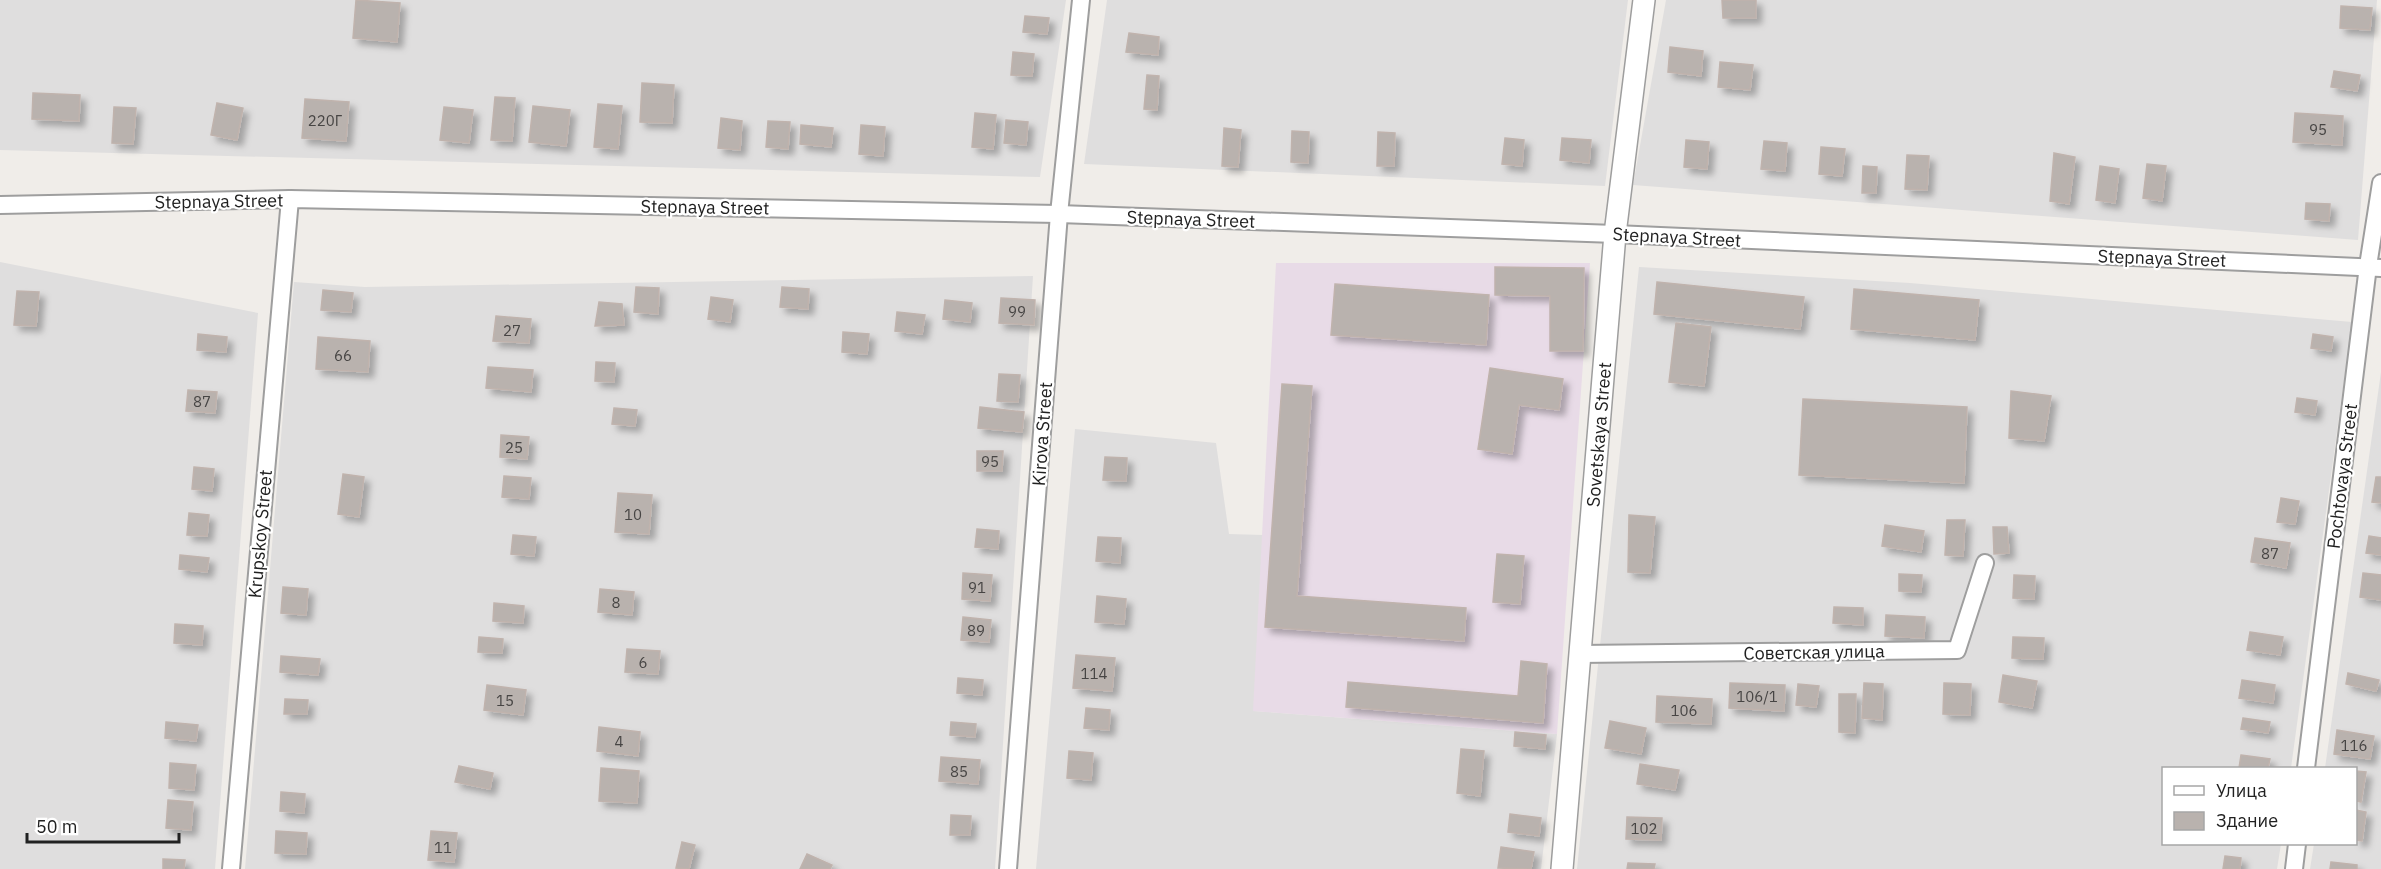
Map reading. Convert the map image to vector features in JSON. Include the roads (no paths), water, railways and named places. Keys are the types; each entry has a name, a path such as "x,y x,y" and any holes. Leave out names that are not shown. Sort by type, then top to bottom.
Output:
{"street":[{"name":"Kirova Street","path":"1008,869 1059,214 1081,0"},
{"name":"Sovetskaya Street","path":"1562,869 1615,234 1644,0"},
{"name":"Pochtovaya Street","path":"2306,767 2375,267 2381,183"},
{"name":"Stepnaya Street","path":"0,205 290,199 1059,214 1615,234 2375,267"},
{"name":"Krupskoy Street","path":"231,869 290,199"},
{"name":"Советская улица","path":"1579,654 1957,650 1986,562"},
{"path":"2294,869 2297,845"}]}
